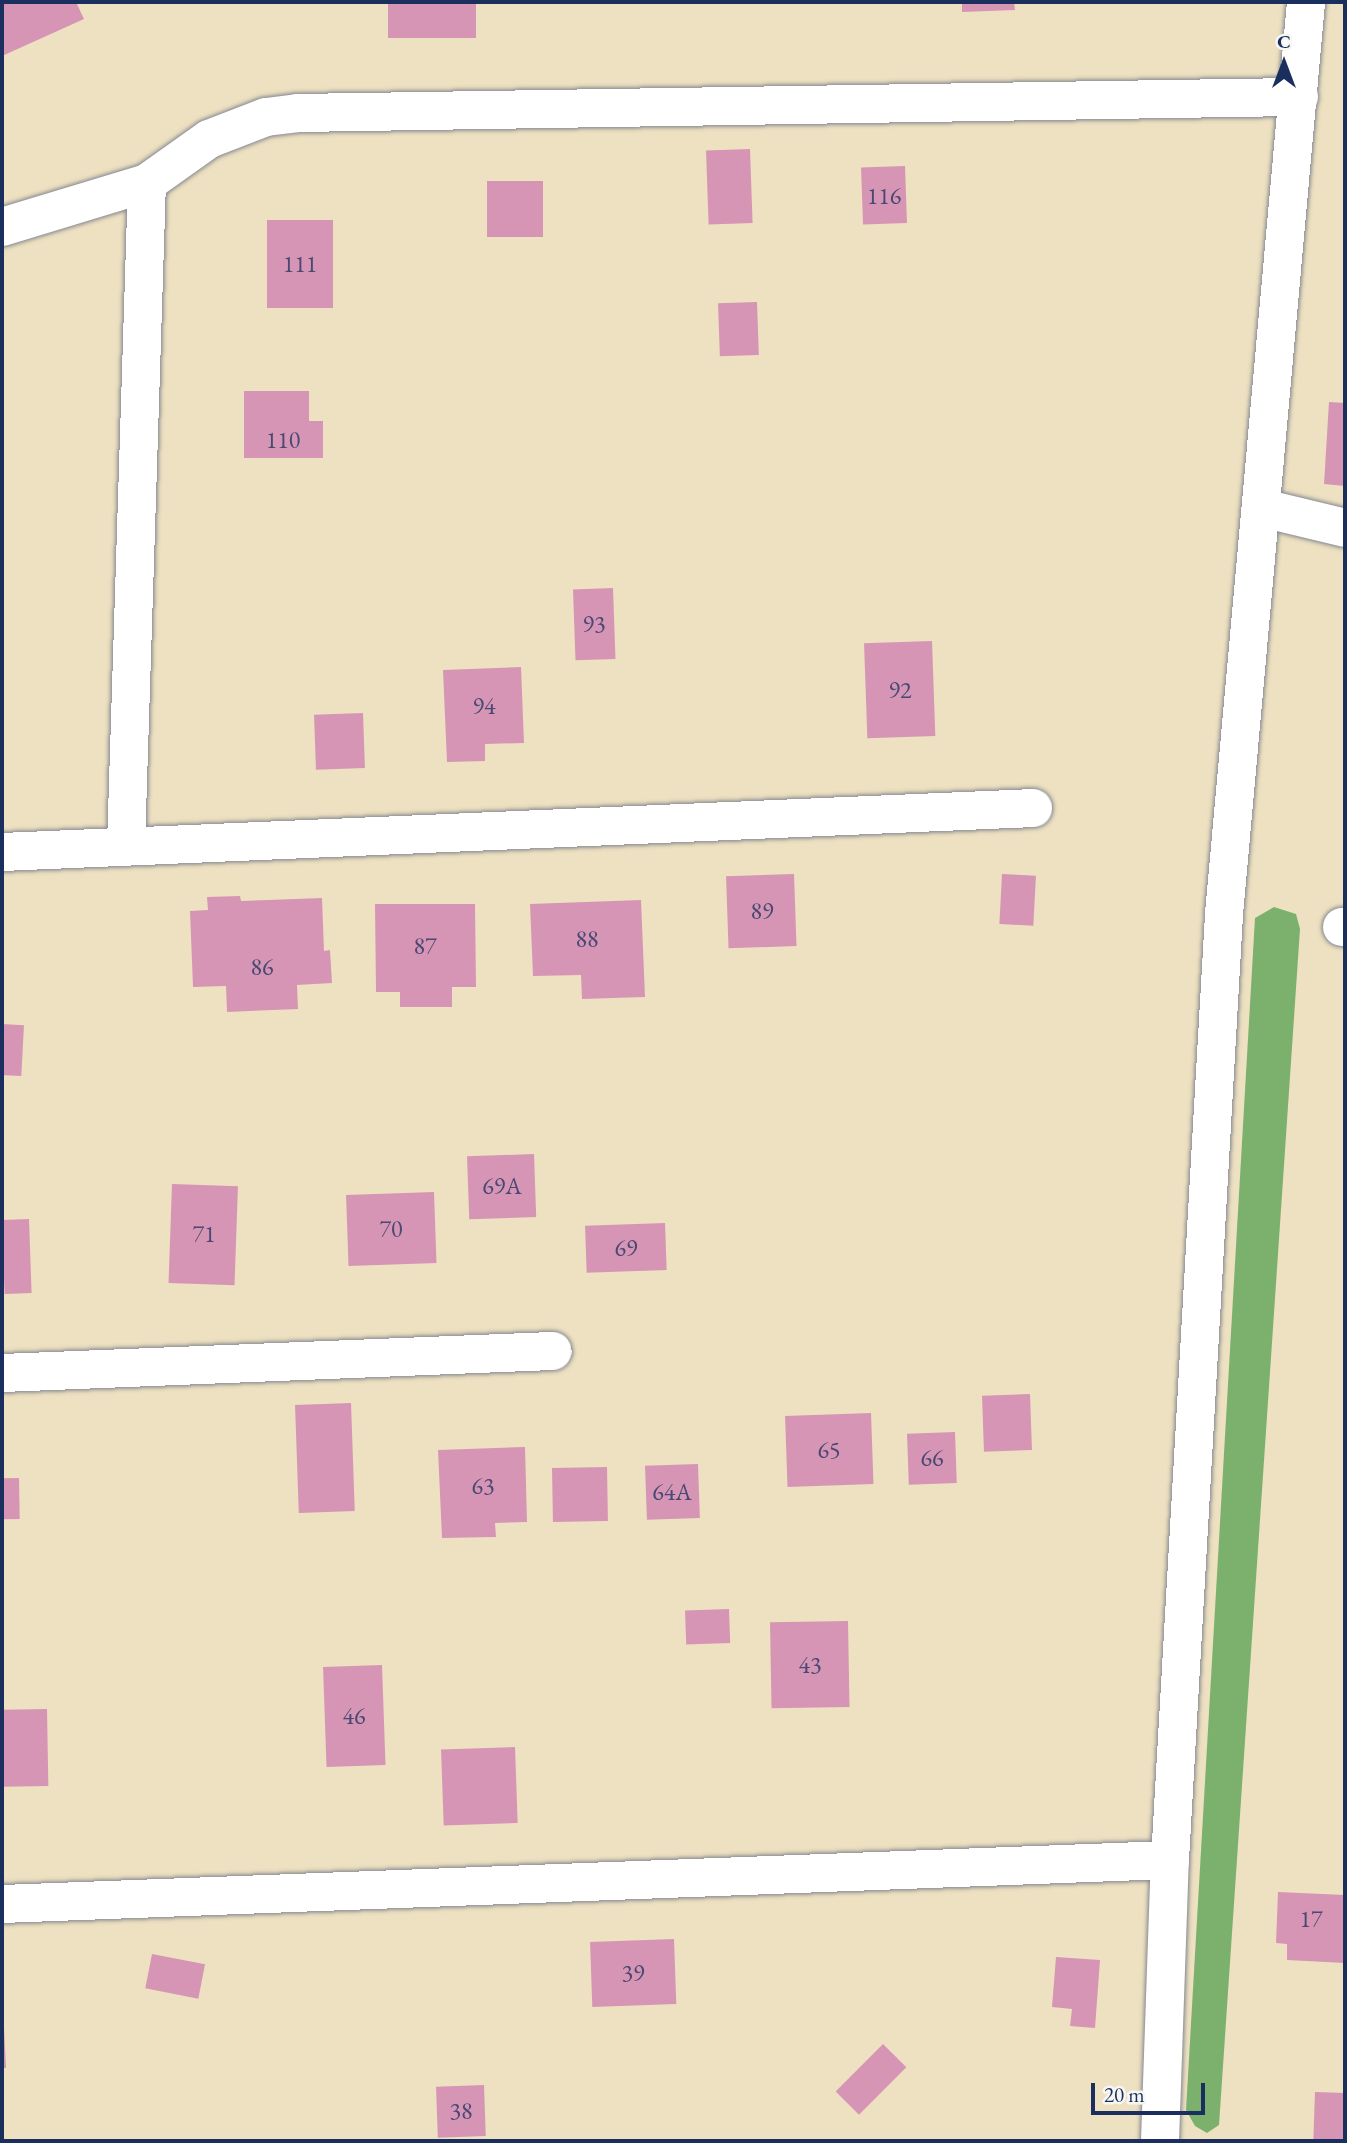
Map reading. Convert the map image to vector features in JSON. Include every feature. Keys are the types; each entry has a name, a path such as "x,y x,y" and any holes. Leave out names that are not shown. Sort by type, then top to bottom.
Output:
{"street":[{"path":"1160,2141 1170,1860 1224,914 1306,2"},
{"path":"2,227 147,183 209,139 234,127 266,117 298,113 1299,97"},
{"path":"126,846 147,183"},
{"path":"1262,508 1345,528"},
{"path":"2,852 1033,808"},
{"path":"2,1373 552,1351"},
{"path":"2,1904 1170,1860"}],"green space":[{"path":"1274,907 1296,914 1300,929 1219,2125 1207,2133 1195,2126 1186,2110 1255,918"}],"building":[{"path":"2,2 76,2 84,19 2,56"},
{"path":"388,2 476,2 476,38 388,38"},
{"path":"962,2 1014,2 1015,10 962,12"},
{"path":"750,149 753,223 709,224 706,151"},
{"path":"905,166 907,223 863,225 861,168"},
{"path":"487,181 543,181 543,237 487,237"},
{"path":"267,220 333,220 333,308 267,308"},
{"path":"757,302 759,355 720,356 718,303"},
{"path":"244,391 309,391 309,421 323,421 323,458 244,458"},
{"path":"1329,402 1345,403 1345,486 1324,484"},
{"path":"613,588 615,659 576,660 573,589"},
{"path":"932,641 935,736 867,738 864,643"},
{"path":"521,667 524,743 485,744 485,761 447,762 443,670"},
{"path":"363,713 365,768 316,770 314,715"},
{"path":"794,874 797,946 729,948 726,876"},
{"path":"1002,874 1036,876 1033,926 999,924"},
{"path":"240,896 241,901 322,898 324,951 330,950 332,983 297,985 298,1009 227,1012 226,986 193,987 190,911 208,910 207,897"},
{"path":"641,900 645,997 582,999 581,975 533,976 530,904"},
{"path":"375,904 475,904 476,987 452,987 452,1007 400,1007 400,992 376,992"},
{"path":"2,1024 24,1025 21,1076 2,1075"},
{"path":"534,1154 536,1217 469,1219 467,1156"},
{"path":"172,1184 238,1186 235,1285 169,1283"},
{"path":"434,1192 436,1263 349,1266 346,1195"},
{"path":"29,1219 32,1293 5,1294 2,1220"},
{"path":"665,1223 667,1270 587,1273 585,1226"},
{"path":"1030,1394 1032,1450 984,1452 982,1396"},
{"path":"351,1403 355,1511 299,1513 295,1405"},
{"path":"871,1413 873,1484 788,1487 785,1416"},
{"path":"955,1432 957,1483 909,1485 907,1434"},
{"path":"525,1447 527,1522 495,1523 496,1537 442,1538 438,1450"},
{"path":"698,1464 700,1518 647,1520 645,1466"},
{"path":"607,1467 608,1521 553,1522 552,1468"},
{"path":"2,1478 19,1478 20,1519 3,1519"},
{"path":"729,1609 730,1643 686,1645 685,1611"},
{"path":"848,1621 850,1707 772,1708 770,1622"},
{"path":"382,1665 385,1765 327,1767 323,1667"},
{"path":"47,1709 48,1786 3,1787 2,1710"},
{"path":"515,1747 518,1823 444,1826 441,1750"},
{"path":"1278,1892 1345,1895 1345,1963 1287,1960 1287,1944 1276,1943"},
{"path":"674,1939 676,2004 592,2007 590,1942"},
{"path":"152,1954 205,1964 198,1999 145,1988"},
{"path":"1056,1957 1100,1960 1095,2028 1070,2026 1072,2009 1052,2007"},
{"path":"4,2028 6,2068 2,2068"},
{"path":"883,2044 906,2067 859,2115 836,2091"},
{"path":"484,2085 486,2136 438,2138 436,2087"},
{"path":"1315,2092 1345,2093 1343,2141 1313,2141"}]}
